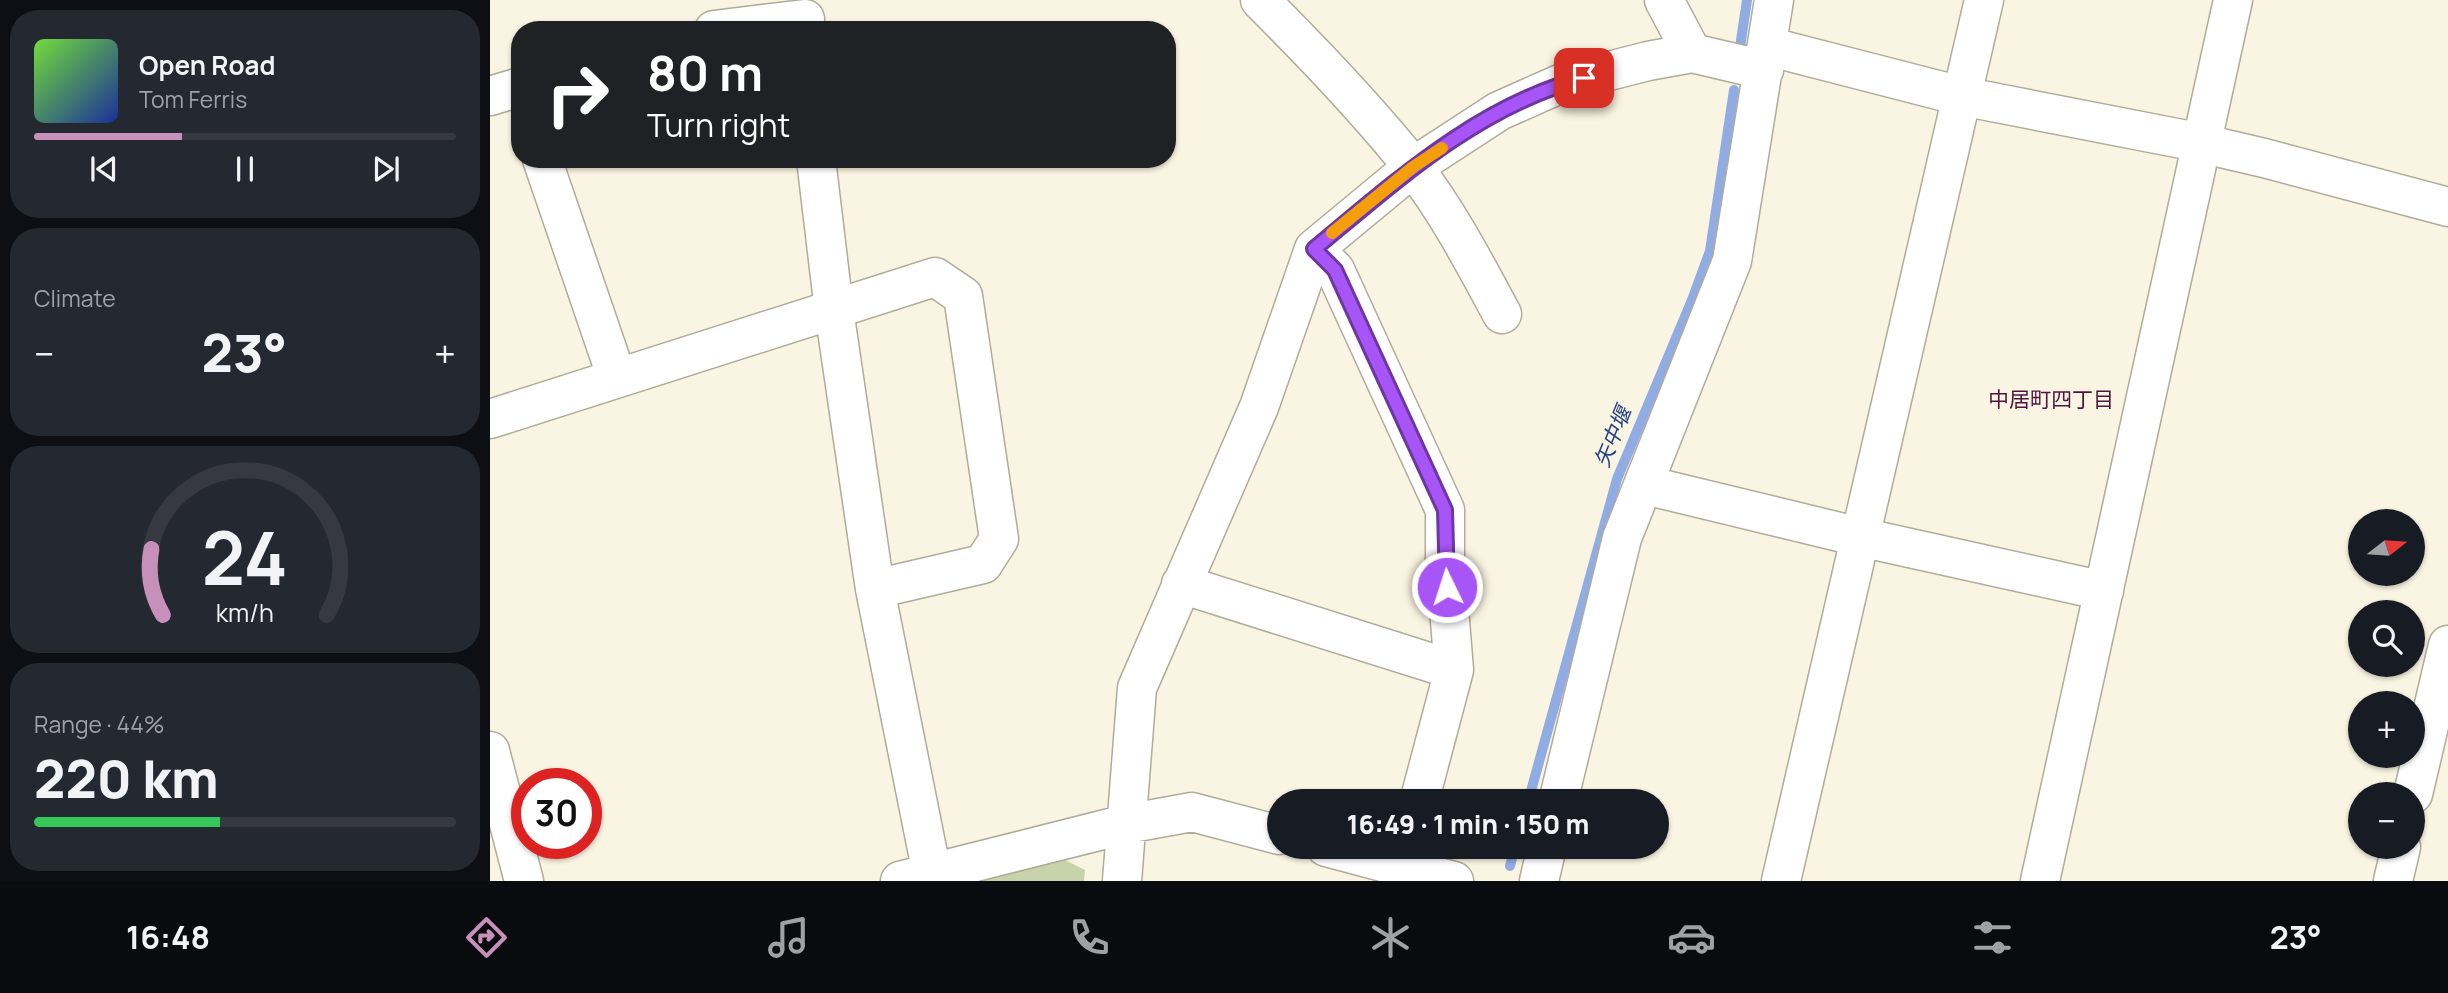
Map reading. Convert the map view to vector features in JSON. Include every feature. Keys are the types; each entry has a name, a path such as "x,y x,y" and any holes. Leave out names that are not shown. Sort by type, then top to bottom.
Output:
{"street":[{"path":"1260,0 1309,49 1413,167 1456,230 1502,314"},
{"path":"1664,0 1692,53"},
{"path":"1561,789 1622,538 1732,261 1774,0"},
{"path":"1781,881 1984,0"},
{"path":"2040,881 2233,0"},
{"path":"772,21 805,16"},
{"path":"1122,881 1137,688 1259,407 1314,249 1413,167 1499,111 1562,83 1648,61 1692,53 1765,58 2202,144 2448,207"},
{"path":"544,168 617,378"},
{"path":"817,168 834,310 916,877 1126,824 1192,811 1267,832"},
{"path":"1314,249 1335,270 1445,510 1445,559 1454,670 1422,789"},
{"path":"490,419 935,278 962,296 999,540 983,564 875,589"},
{"path":"1645,485 1860,537 2104,591"},
{"path":"1181,584 1454,670"},
{"path":"2416,782 2448,645"},
{"path":"490,751 524,881"},
{"path":"1377,859 1454,881"},
{"path":"1539,881 1544,859"},
{"path":"2393,881 2398,859"}],"green space":[{"path":"1065,860 1085,870 1084,881 971,881"}],"waterway":[{"name":"矢中堰","path":"1739,54 1747,0"},
{"name":"矢中堰","path":"1532,789 1617,479 1710,251 1734,90"},
{"name":"矢中堰","path":"1510,866 1512,859"}],"slow traffic":[{"path":"1332,233 1413,167 1442,148"}],"district":[{"name":"中居町四丁目","path":"2051,400"}],"route":[{"path":"1447,587 1445,510 1335,270 1314,249 1413,167 1499,111 1562,83 1584,78"}]}
